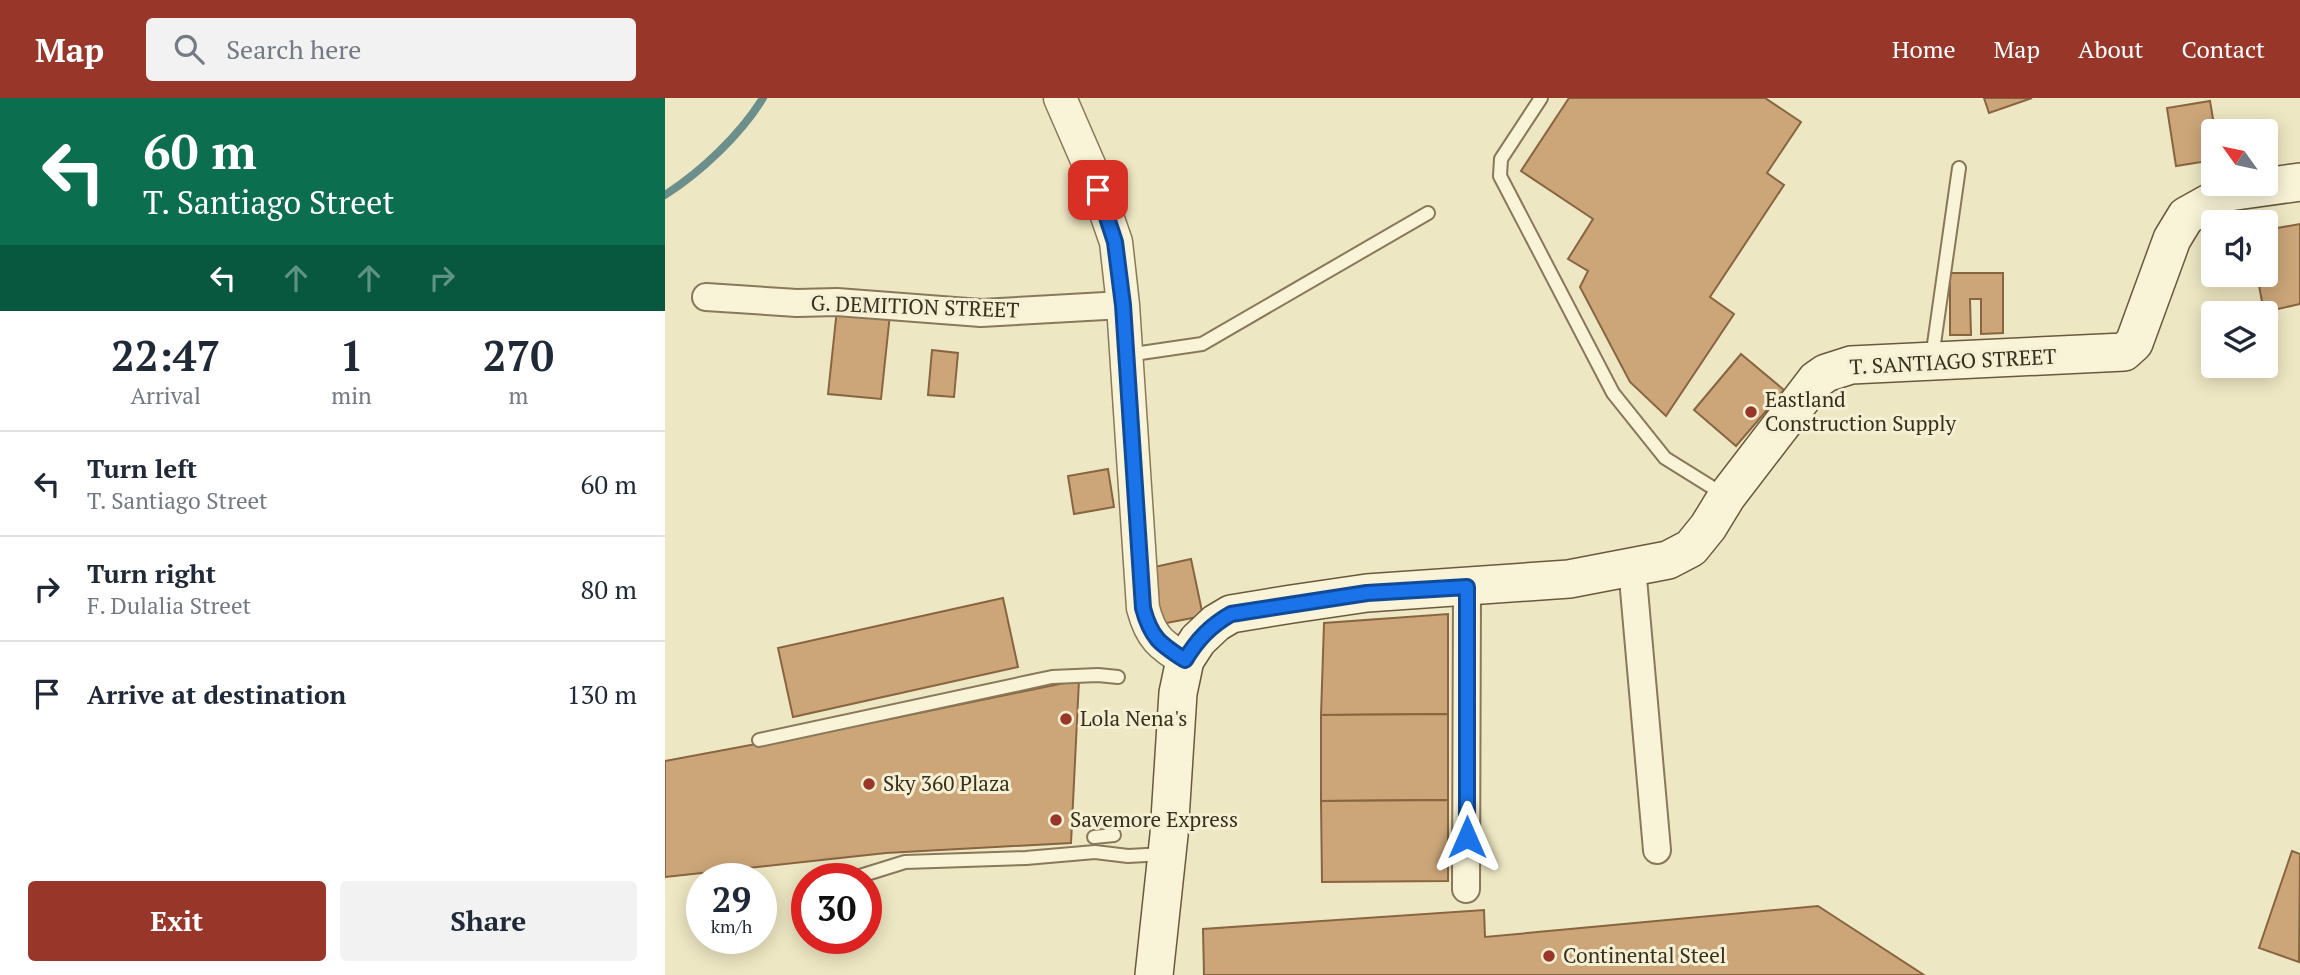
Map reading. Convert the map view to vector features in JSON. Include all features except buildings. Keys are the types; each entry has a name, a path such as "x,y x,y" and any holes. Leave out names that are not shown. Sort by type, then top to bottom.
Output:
{"main road":[{"name":"T. SANTIAGO STREET","path":"1154,975 1167,853 1178,693 1185,660 1198,640 1216,622 1231,614 1367,593 1569,579 1668,560 1691,548 1794,405 1816,380 1826,373 1851,365 2124,352 2134,343 2172,239 2186,216 2229,192 2300,182"}],"street":[{"path":"1060,98 1090,167 1115,242 1127,355 1143,608 1148,628 1160,645 1185,660"},
{"name":"G. DEMITION STREET","path":"706,297 797,303 837,302 981,313 1123,305"},
{"path":"1632,567 1657,850"},
{"path":"1467,587 1467,889"}],"lane":[{"path":"1541,98 1501,159 1500,176 1613,393 1665,458 1727,496"},
{"path":"1932,361 1959,168"},
{"path":"1127,355 1202,344 1428,213"},
{"path":"759,740 1052,677 1118,677"},
{"path":"1094,837 1114,835"},
{"path":"882,869 905,862 1026,858 1095,852 1128,856 1167,853"}],"waterway":[{"path":"665,195 693,175 719,151 763,98"}],"place":[{"name":"Eastland Construction Supply","path":"1751,412"},
{"name":"Lola Nena's","path":"1066,719"},
{"name":"Sky 360 Plaza","path":"869,784"},
{"name":"Savemore Express","path":"1056,820"},
{"name":"Continental Steel","path":"1549,956"}],"route":[{"path":"1098,190 1115,242 1123,305 1143,608 1148,628 1160,645 1185,660 1198,640 1216,622 1231,614 1367,593 1467,587 1467,837"}]}
